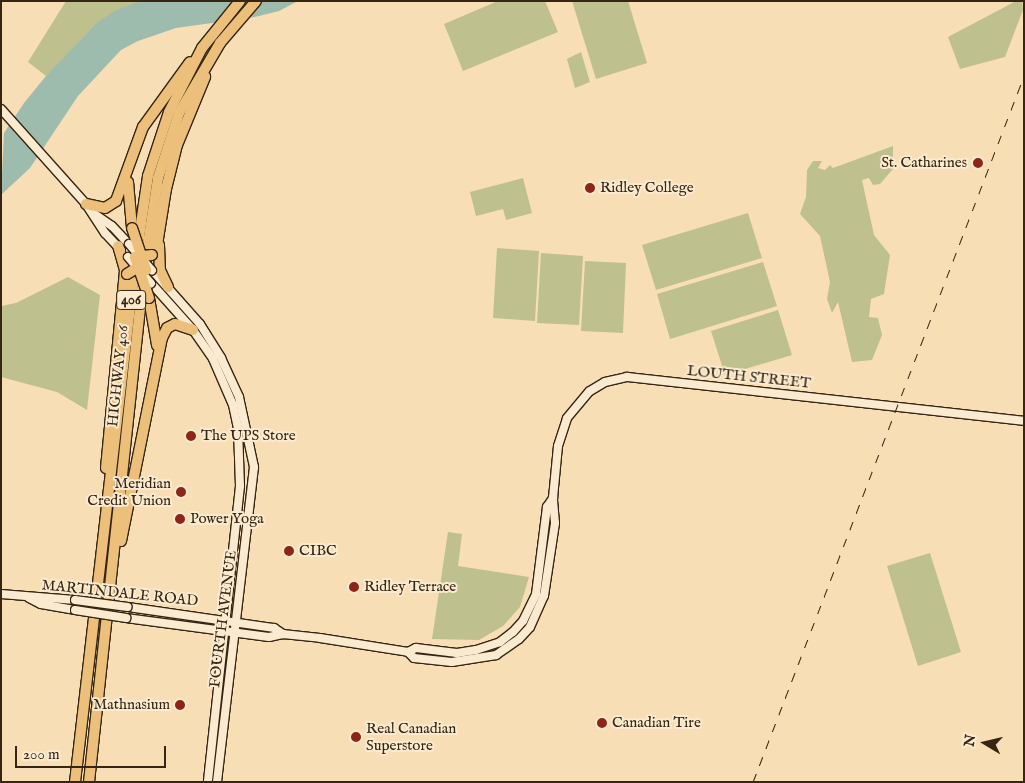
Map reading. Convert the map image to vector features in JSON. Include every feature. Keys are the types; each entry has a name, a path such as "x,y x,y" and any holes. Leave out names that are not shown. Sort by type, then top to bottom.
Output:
{"highway":[{"name":"HIGHWAY 406","path":"75,782 147,184 162,128 202,48 240,1"},
{"name":"HIGHWAY 406","path":"89,782 155,192 176,120 211,56 255,3"},
{"path":"133,254 152,255 159,234 169,174 186,120 207,74 228,39 255,3"},
{"path":"86,204 105,208 114,204 152,111 202,48"},
{"path":"132,156 127,200 132,228 133,254"},
{"path":"159,234 160,266 165,284"},
{"path":"118,246 133,254 148,273 165,284"},
{"path":"100,563 108,438 126,278 124,262 118,246"},
{"path":"126,278 148,273"},
{"path":"148,273 149,298 156,329 156,359"},
{"path":"110,596 156,359 164,334 169,326 178,323 193,330"}],"main road":[{"path":"1,109 86,204 118,246"},
{"path":"94,214 112,226 133,254"},
{"name":"FOURTH AVENUE","path":"148,273 193,330 213,359 233,405 238,429 240,486 208,782"},
{"name":"FOURTH AVENUE","path":"165,284 200,324 218,351 239,397 249,436 254,467 217,782"},
{"name":"LOUTH STREET","path":"236,633 269,637 282,634 408,652 414,658 462,662 488,658 519,639 538,614 544,596 555,523 553,498 558,446 567,418 590,391 605,382 627,378 1024,421"},
{"name":"MARTINDALE ROAD","path":"1,594 29,598 75,600 237,622"},
{"name":"MARTINDALE ROAD","path":"29,598 41,604 75,610 236,633"},
{"name":"LOUTH STREET","path":"237,622 274,628 282,634"}],"green space":[{"path":"66,1 141,1 70,53 46,76 28,62"},
{"path":"498,1 545,1 558,32 463,71 444,24"},
{"path":"572,1 628,1 647,63 596,79"},
{"path":"1016,1 1022,1 1023,10 1005,57 960,69 948,37"},
{"path":"581,52 590,82 575,88 567,59"},
{"path":"893,146 893,169 880,184 873,185 869,178 862,180 874,235 890,255 884,294 871,299 869,317 878,318 882,335 872,360 852,362 838,302 832,313 827,299 830,282 820,236 800,214 806,197 807,170 813,161 822,161 818,168 825,170 830,165 833,168"},
{"path":"523,178 532,213 506,220 503,209 476,216 470,192"},
{"path":"748,213 762,258 656,290 642,245"},
{"path":"497,248 539,251 535,321 493,318"},
{"path":"541,253 583,256 579,325 537,323"},
{"path":"585,261 626,263 623,333 581,331"},
{"path":"763,262 777,306 670,339 657,294"},
{"path":"68,277 100,295 87,410 57,392 1,377 1,306 16,303"},
{"path":"778,310 792,355 725,375 711,331"},
{"path":"448,532 462,534 458,566 529,577 520,607 503,626 479,640 432,639"},
{"path":"930,553 961,652 918,666 887,566"}],"shaded area":[{"path":"141,1 298,1 279,11 255,17 176,28 138,41 121,50 78,96 30,168 1,195 4,133 24,103 46,76 98,22 116,10"}],"railway":[{"path":"753,782 1024,76"}],"place":[{"name":"St. Catharines","path":"978,163"},
{"name":"Ridley College","path":"590,188"},
{"name":"The UPS Store","path":"191,436"},
{"name":"Meridian Credit Union","path":"181,492"},
{"name":"Power Yoga","path":"180,519"},
{"name":"CIBC","path":"289,551"},
{"name":"Ridley Terrace","path":"354,587"},
{"name":"Mathnasium","path":"180,705"},
{"name":"Canadian Tire","path":"602,723"},
{"name":"Real Canadian Superstore","path":"356,737"}]}
